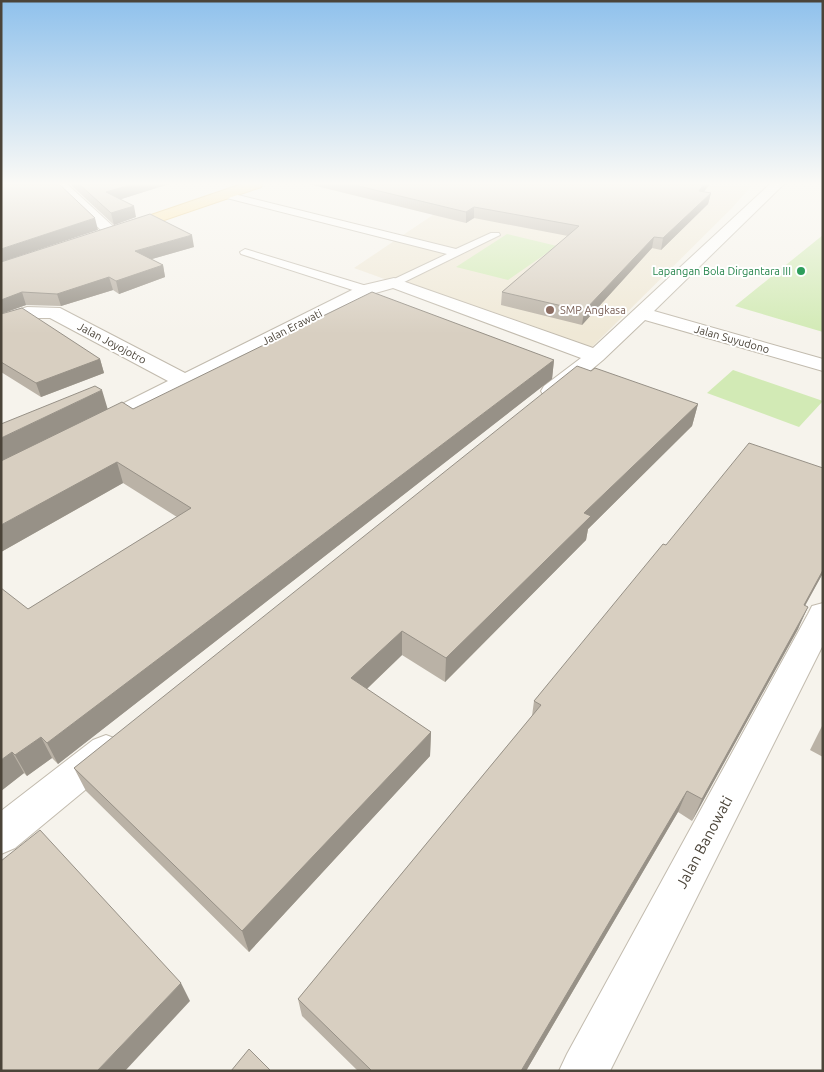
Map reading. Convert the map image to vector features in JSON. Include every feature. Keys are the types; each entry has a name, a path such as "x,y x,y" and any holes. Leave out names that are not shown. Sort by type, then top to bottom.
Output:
{"main road":[{"path":"94,239 109,234"}],"street":[{"path":"534,406 596,356 725,234"},
{"path":"394,283 596,356"},
{"name":"Jalan Erawati","path":"80,434 366,290 394,283"},
{"name":"Jalan Joyojotro","path":"1,322 37,312 53,312 184,382"},
{"name":"Jalan Suyudono","path":"641,313 823,365"},
{"name":"Jalan Banowati","path":"584,1071 823,614"},
{"path":"1,835 125,736"}],"lane":[{"path":"383,234 457,253"},
{"path":"394,283 495,235"},
{"path":"246,252 366,290"}],"shaded area":[{"name":"SMP Angkasa","path":"405,234 706,234 587,352 354,268"}],"green space":[{"path":"507,234 557,246 508,280 456,267"},
{"name":"Lapangan Bola Dirgantara III","path":"823,235 823,332 735,306"},
{"path":"733,370 823,401 799,427 707,393"}],"building":[{"path":"1,234 46,234 1,249"},
{"path":"88,234 192,235 135,251 163,265 116,281 109,277 57,294 22,292 1,300 1,262"},
{"path":"570,234 667,234 663,238 654,237 584,311 502,292"},
{"path":"372,292 554,360 47,743 41,737 15,755 12,752 1,760 1,588 28,609 191,508 117,462 1,525 1,461 122,402 133,409"},
{"path":"22,308 100,359 36,383 1,362 1,314"},
{"path":"577,366 591,371 595,368 698,404 584,513 591,516 446,658 402,631 351,678 431,732 242,931 74,768"},
{"path":"95,386 102,390 1,438 1,424"},
{"path":"749,443 823,468 823,570 804,605 808,607 702,799 687,791 521,1071 372,1071 298,999 541,705 534,701 663,544 666,545"},
{"path":"40,830 181,983 97,1071 1,1071 1,861"},
{"path":"249,1049 271,1071 231,1071"}],"place":[{"name":"Lapangan Bola Dirgantara III","path":"801,271"},
{"name":"SMP Angkasa","path":"550,310"}]}
